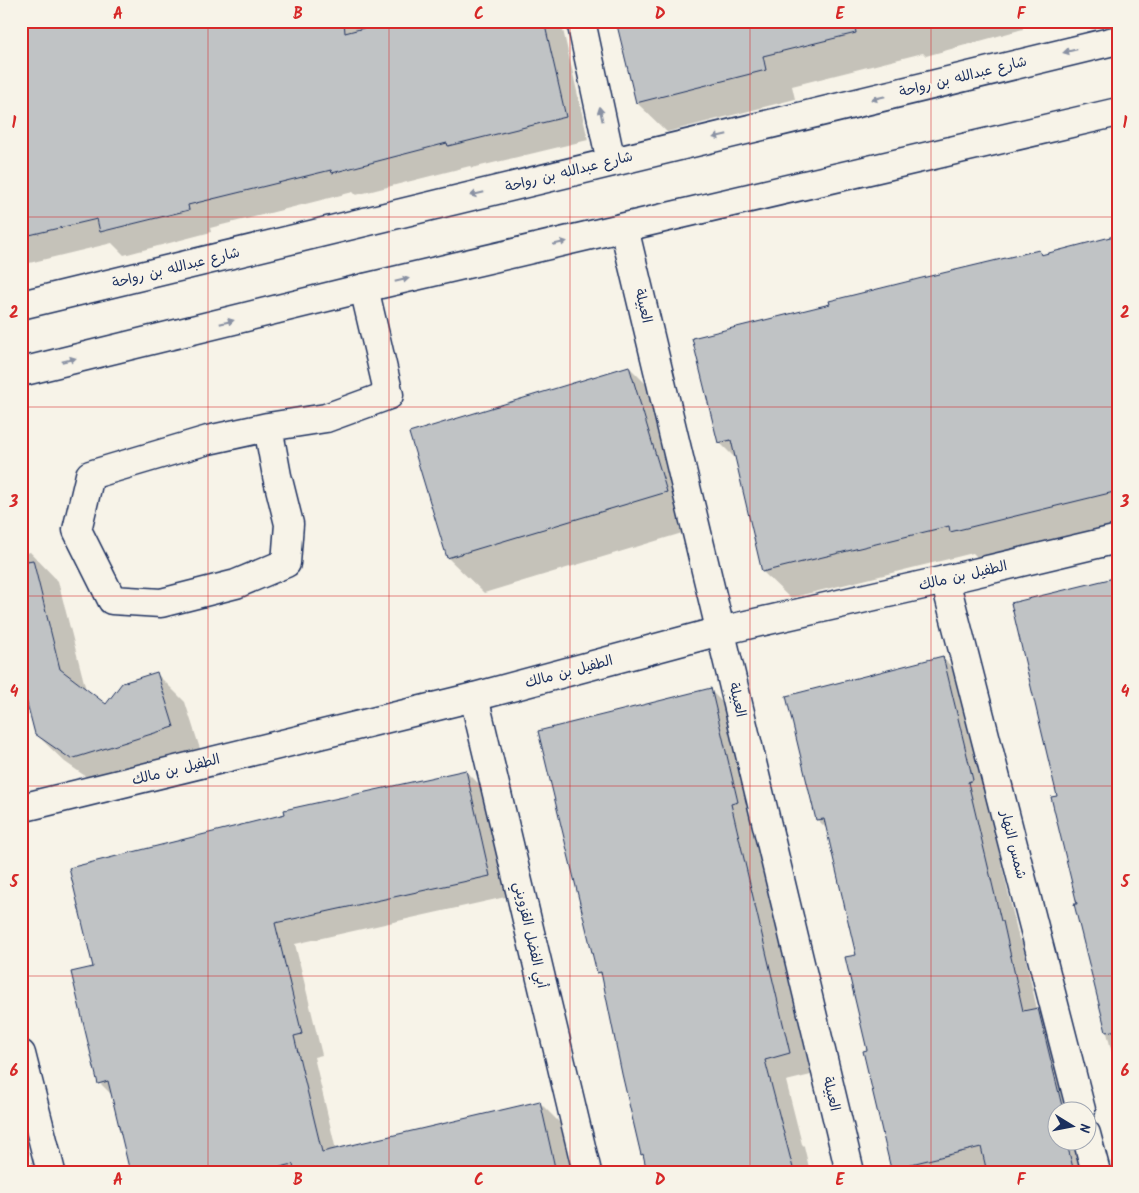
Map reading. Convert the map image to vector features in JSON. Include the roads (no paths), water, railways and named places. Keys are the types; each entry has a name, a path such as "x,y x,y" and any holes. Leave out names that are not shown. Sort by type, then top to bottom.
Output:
{"street":[{"path":"581,21 611,162"},
{"name":"شارع عبدالله بن رواحة","path":"21,305 1118,40"},
{"path":"21,372 364,288 1118,112"},
{"name":"العبيلة","path":"624,228 850,1172"},
{"path":"268,427 277,476 289,524 286,563 236,584 162,603 112,600 77,530 90,475 208,440 268,427 326,418 389,395 364,288"},
{"name":"الطفيل بن مالك","path":"21,808 474,698 720,631 1118,539"},
{"name":"شمس النهار","path":"945,580 1078,1100"},
{"name":"أبي الفضل القزويني","path":"474,698 587,1172"},
{"path":"21,1054 51,1172"},
{"path":"1090,1150 1096,1172"}]}
